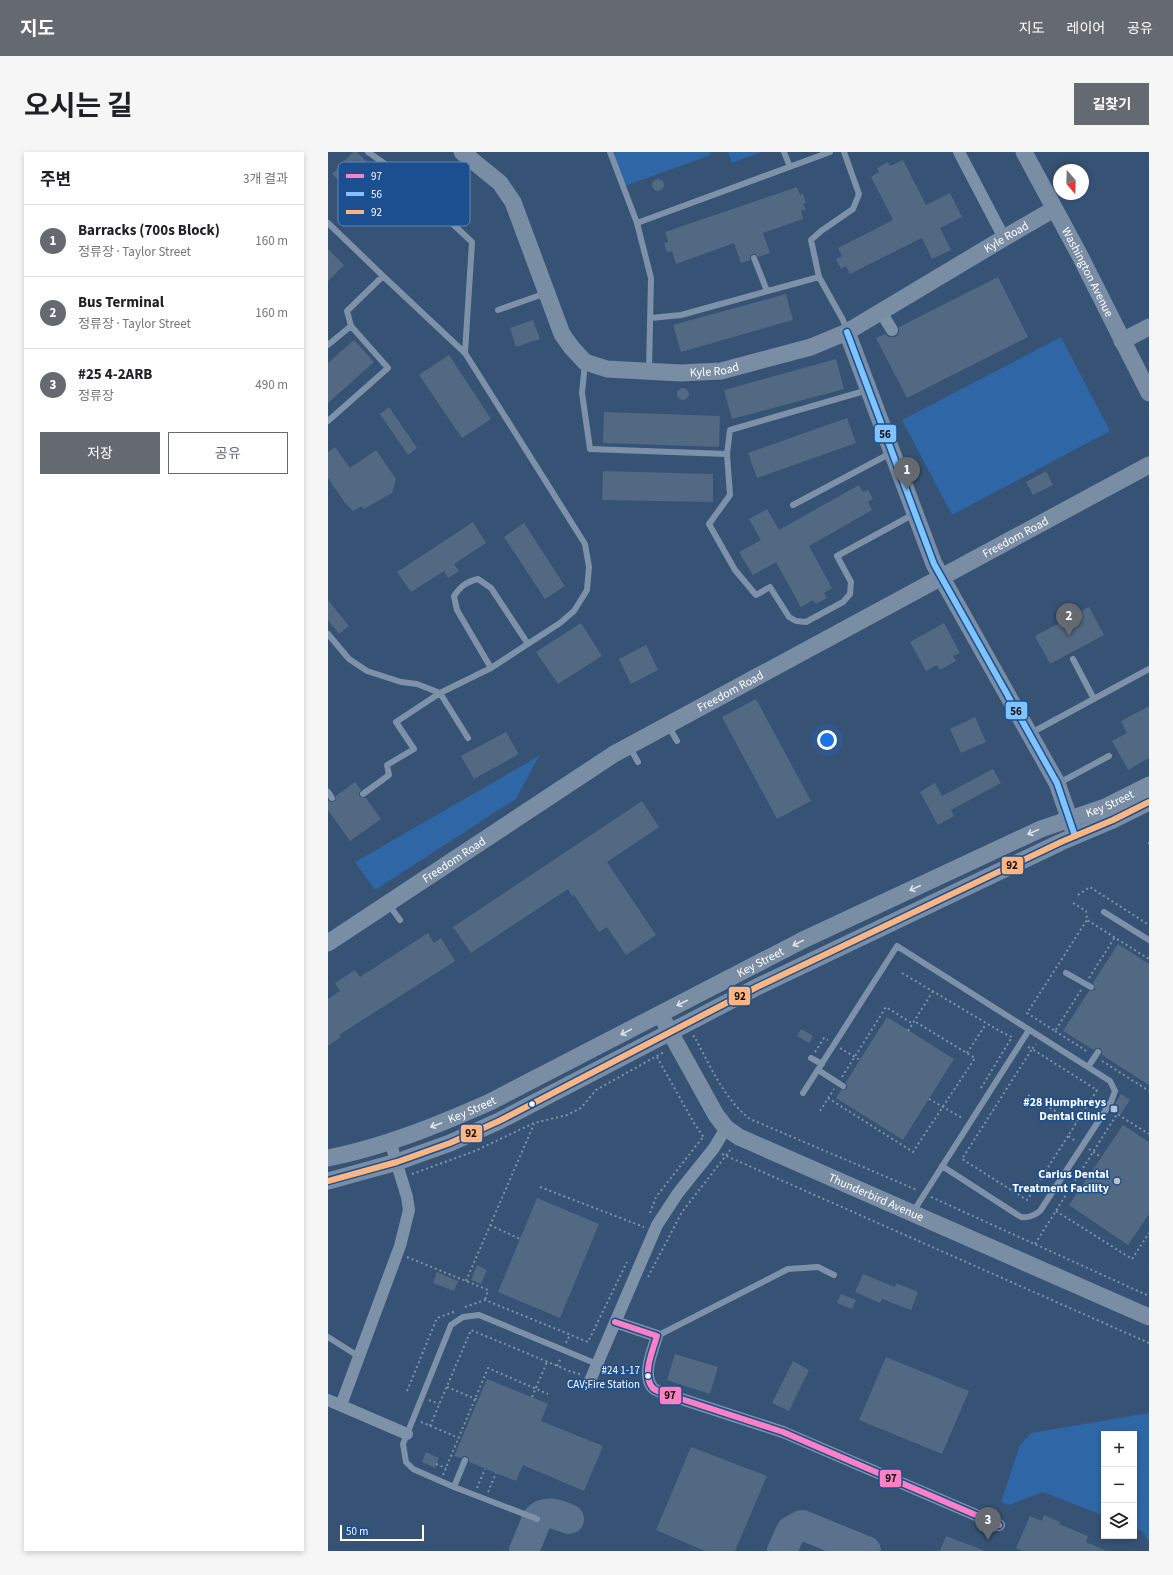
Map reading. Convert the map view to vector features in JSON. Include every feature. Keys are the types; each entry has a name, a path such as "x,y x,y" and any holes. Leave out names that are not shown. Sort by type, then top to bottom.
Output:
{"street":[{"name":"Kyle Road","path":"462,152 500,183 514,202 562,334 585,362 607,370 680,373 720,371 811,347 847,332 1004,238 1054,210"},
{"path":"959,152 1004,238"},
{"name":"Washington Avenue","path":"1024,152 1079,254 1149,393"},
{"path":"881,312 892,330"},
{"path":"1122,341 1149,327"},
{"path":"847,332 934,564 1057,783 1075,836"},
{"name":"Freedom Road","path":"328,943 614,754 1149,465"},
{"name":"Key Street","path":"328,1158 390,1141 440,1124 490,1102 802,940 1040,829 1105,807 1149,785"},
{"name":"Key Street","path":"328,1180 399,1170 450,1143 673,1039 757,987 812,960 1149,802"},
{"name":"Thunderbird Avenue","path":"660,1014 716,1115 726,1128 739,1137 1149,1317"},
{"path":"589,1383 657,1225 678,1193 714,1148 726,1128"},
{"path":"341,1405 397,1253 409,1210 407,1197 390,1141"},
{"path":"615,1322 657,1336 649,1367 648,1378 652,1388 663,1394 783,1432 999,1525"},
{"path":"328,1400 407,1434"}],"lane":[{"path":"368,152 382,162"},
{"path":"610,152 637,224 651,278 649,372"},
{"path":"784,152 790,167"},
{"path":"637,224 830,152"},
{"path":"844,152 858,194 853,209 821,231 811,240 819,277 843,320 847,332"},
{"path":"328,223 465,353 585,544 589,567 587,590 574,611 560,623 491,668 440,693 396,722 414,749 387,765 389,775 363,794"},
{"path":"455,226 472,242 465,353"},
{"path":"754,258 767,291"},
{"path":"328,421 388,368 351,326 347,311 383,276"},
{"path":"651,318 681,315 819,277"},
{"path":"498,310 547,293"},
{"path":"328,345 351,326"},
{"path":"585,362 582,393 590,449 727,454"},
{"path":"869,390 730,430 727,454 730,495 709,524 735,570 756,595 770,587 789,617 796,621 806,622 843,602 850,594 850,582 837,556 915,513"},
{"path":"793,505 892,452"},
{"path":"491,668 457,610 454,596 461,587 468,582 478,579 491,588 528,644"},
{"path":"328,634 349,659 367,671 401,682 417,684 440,693 468,738"},
{"path":"1073,659 1094,699"},
{"path":"1029,734 1149,669"},
{"path":"668,724 677,741"},
{"path":"629,746 638,762"},
{"path":"1057,783 1109,756"},
{"path":"328,792 332,798"},
{"path":"388,903 400,920"},
{"path":"1104,912 1149,940"},
{"path":"803,1093 897,946 1110,1081 1114,1091 1111,1102 1084,1146 1040,1211 1027,1218 1021,1217 942,1166"},
{"path":"1066,972 1091,988"},
{"path":"912,1212 1029,1030"},
{"path":"1088,1067 1098,1052"},
{"path":"811,1058 841,1084"},
{"path":"657,1336 788,1269 818,1268 834,1275"},
{"path":"537,1519 441,1482 412,1469 406,1462 403,1444 413,1418 451,1325 463,1317 479,1315 598,1364"},
{"path":"328,1337 358,1356"},
{"path":"454,1487 465,1460"}],"path":[{"path":"1078,895 1090,887 1149,925"},
{"path":"1073,903 1086,911 1087,920 1149,959"},
{"path":"902,973 1012,1037 978,1091"},
{"path":"908,1031 932,991"},
{"path":"820,1111 828,1098 841,1084 855,1057 886,1007 913,1024"},
{"path":"828,1098 913,1152 975,1058 914,1021"},
{"path":"967,1053 986,1023"},
{"path":"399,1170 475,1151 534,1123 567,1115 580,1108 596,1090 657,1057 673,1039 694,1036 728,1098 750,1119 924,1194 1149,1296"},
{"path":"811,1058 824,1038 860,1060"},
{"path":"1032,1049 1097,1090 1068,1136 1027,1200 962,1159 1032,1049"},
{"path":"649,1215 656,1197 703,1137 657,1057"},
{"path":"1028,1095 1076,1123"},
{"path":"929,1099 962,1118"},
{"path":"959,1122 966,1112"},
{"path":"1035,1244 1117,1114 1149,1134"},
{"path":"466,1281 534,1123"},
{"path":"1068,1136 1101,1157"},
{"path":"646,1282 682,1212 726,1156 1149,1343"},
{"path":"917,1191 921,1184"},
{"path":"540,1187 644,1227 647,1221"},
{"path":"1056,1212 1132,1259 1149,1233"},
{"path":"490,1225 520,1239"},
{"path":"397,1253 488,1290 485,1300"},
{"path":"464,1308 485,1300 588,1342 630,1256"},
{"path":"406,1391 437,1318 458,1310"},
{"path":"430,1426 471,1330 572,1372"},
{"path":"532,1397 547,1362"},
{"path":"441,1482 477,1399 488,1368 548,1394"},
{"path":"447,1387 477,1399"},
{"path":"413,1418 459,1438"},
{"path":"436,1464 446,1468"},
{"path":"474,1494 485,1468"},
{"path":"485,1498 496,1473"}],"shaded area":[{"path":"610,152 710,152 711,155 622,187"},
{"path":"728,152 761,152 732,163"},
{"path":"1061,337 1110,431 952,515 902,420"},
{"path":"539,756 516,799 375,890 355,862"},
{"path":"1149,1413 1149,1542 1142,1531 1137,1529 1137,1431 1101,1431 1101,1515 1043,1492 1009,1505 1001,1502 1020,1445 1031,1433"}],"building":[{"path":"353,152 357,152 367,162 343,162"},
{"path":"903,160 926,205 950,193 962,217 940,228 951,250 932,259 922,238 850,274 846,266 841,269 836,259 842,256 838,248 893,220 871,177 879,172 877,168 888,162 890,166"},
{"path":"338,168 338,180 332,174"},
{"path":"658,179 662,181 664,185 662,189 658,191 654,189 652,185 654,181"},
{"path":"797,187 800,195 803,194 806,203 803,204 806,209 801,211 803,219 763,233 770,253 758,257 756,254 753,254 750,256 750,260 741,263 734,243 676,264 672,251 667,252 664,243 668,242 665,232"},
{"path":"328,249 344,265 328,281"},
{"path":"998,277 1028,337 907,398 876,338 885,334 889,337 896,337 899,333 899,327"},
{"path":"786,294 793,320 681,352 673,325"},
{"path":"533,320 540,339 516,347 510,328"},
{"path":"354,340 374,362 328,403 328,363"},
{"path":"449,355 491,419 462,438 419,375"},
{"path":"836,359 844,389 732,419 724,390"},
{"path":"683,388 687,390 689,394 687,398 683,400 679,398 677,394 679,390"},
{"path":"389,407 417,448 408,455 380,414"},
{"path":"604,412 720,416 719,447 603,443"},
{"path":"847,418 856,443 757,478 748,453"},
{"path":"335,447 350,468 376,450 396,479 392,493 364,509 362,506 353,511 345,503 328,478 328,452"},
{"path":"603,471 713,474 713,502 602,500"},
{"path":"1046,471 1053,485 1033,495 1026,482"},
{"path":"859,485 863,492 868,490 873,499 868,502 872,510 809,546 832,588 824,593 827,598 816,604 813,600 801,607 776,562 753,575 739,552 761,540 749,519 767,509 779,530"},
{"path":"473,522 486,543 454,564 459,571 448,578 444,571 411,592 397,572"},
{"path":"524,523 565,586 545,599 504,537"},
{"path":"328,600 349,626 339,634 328,620"},
{"path":"1089,607 1104,635 1050,664 1035,636"},
{"path":"581,623 602,656 558,684 536,652"},
{"path":"944,623 960,653 953,656 956,661 940,670 937,665 926,671 910,642"},
{"path":"646,645 658,670 631,684 619,659"},
{"path":"756,699 811,801 777,819 722,717"},
{"path":"1149,706 1149,758 1128,770 1112,741 1127,733 1121,721"},
{"path":"975,717 986,742 961,753 950,729"},
{"path":"506,732 519,754 474,779 461,756"},
{"path":"993,769 1001,783 951,810 954,816 938,825 920,792 935,783 942,796"},
{"path":"355,782 361,790 359,796 366,798 381,819 350,841 328,810 328,801 335,801 336,796"},
{"path":"642,801 659,827 607,862 656,935 626,955 607,927 599,932 574,895 572,896 568,889 471,953 453,927"},
{"path":"428,933 434,943 441,938 455,961 339,1035 341,1037 328,1046 328,999 340,991 335,983 355,970 360,977"},
{"path":"1118,944 1149,964 1149,1085 1102,1055 1102,1050 1100,1048 1096,1048 1094,1050 1063,1031 1089,991 1095,990 1093,983"},
{"path":"887,1017 954,1059 903,1140 836,1098 841,1090 847,1089 846,1082"},
{"path":"801,1029 813,1036 809,1043 797,1036"},
{"path":"1121,1094 1130,1100 1120,1115 1111,1110"},
{"name":"Carius Dental Treatment Facility","path":"1123,1125 1149,1142 1149,1214 1128,1245 1069,1205"},
{"path":"537,1198 599,1224 560,1318 498,1292"},
{"path":"477,1265 487,1270 481,1284 471,1280"},
{"path":"437,1272 458,1281 454,1291 433,1283"},
{"path":"863,1274 895,1287 896,1283 918,1292 911,1310 882,1299 880,1303 855,1292"},
{"path":"841,1294 856,1300 852,1309 837,1303"},
{"path":"675,1354 718,1367 710,1394 667,1380"},
{"path":"886,1357 969,1391 942,1454 859,1420"},
{"path":"793,1361 809,1370 789,1411 772,1403"},
{"path":"487,1379 548,1404 541,1421 603,1446 584,1491 523,1465 516,1481 469,1462 469,1458 466,1456 461,1458 454,1456"},
{"path":"691,1447 767,1476 735,1551 705,1551 656,1530"},
{"path":"426,1452 439,1458 435,1468 422,1462"},
{"path":"1044,1515 1060,1522 1059,1524 1088,1536 1086,1542 1107,1551 1022,1551 1016,1548 1030,1516 1042,1521"},
{"path":"946,1536 983,1550 983,1551 940,1551"}],"taxiway":[{"path":"524,1551 537,1519 541,1516 544,1514 552,1514 569,1519"},
{"path":"782,1551 791,1531 802,1525 866,1551"}],"transit line":[{"name":"56","path":"847,332 934,564 1057,783 1075,836"},
{"name":"92","path":"328,1181 397,1162 450,1143 499,1121 757,987 1061,842 1113,820 1149,802"},
{"name":"97","path":"615,1322 657,1336 648,1369 649,1382 656,1390 783,1432 999,1525"}],"place":[{"name":"Barracks (700s Block)","path":"907,490"},
{"name":"Bus Terminal","path":"1069,636"},
{"name":"#28 Humphreys Dental Clinic","path":"1114,1109"},
{"name":"Carius Dental Treatment Facility","path":"1117,1181"},
{"name":"#24 1-17 CAV;Fire Station","path":"648,1376"},
{"name":"#25 4-2ARB","path":"988,1540"}]}
